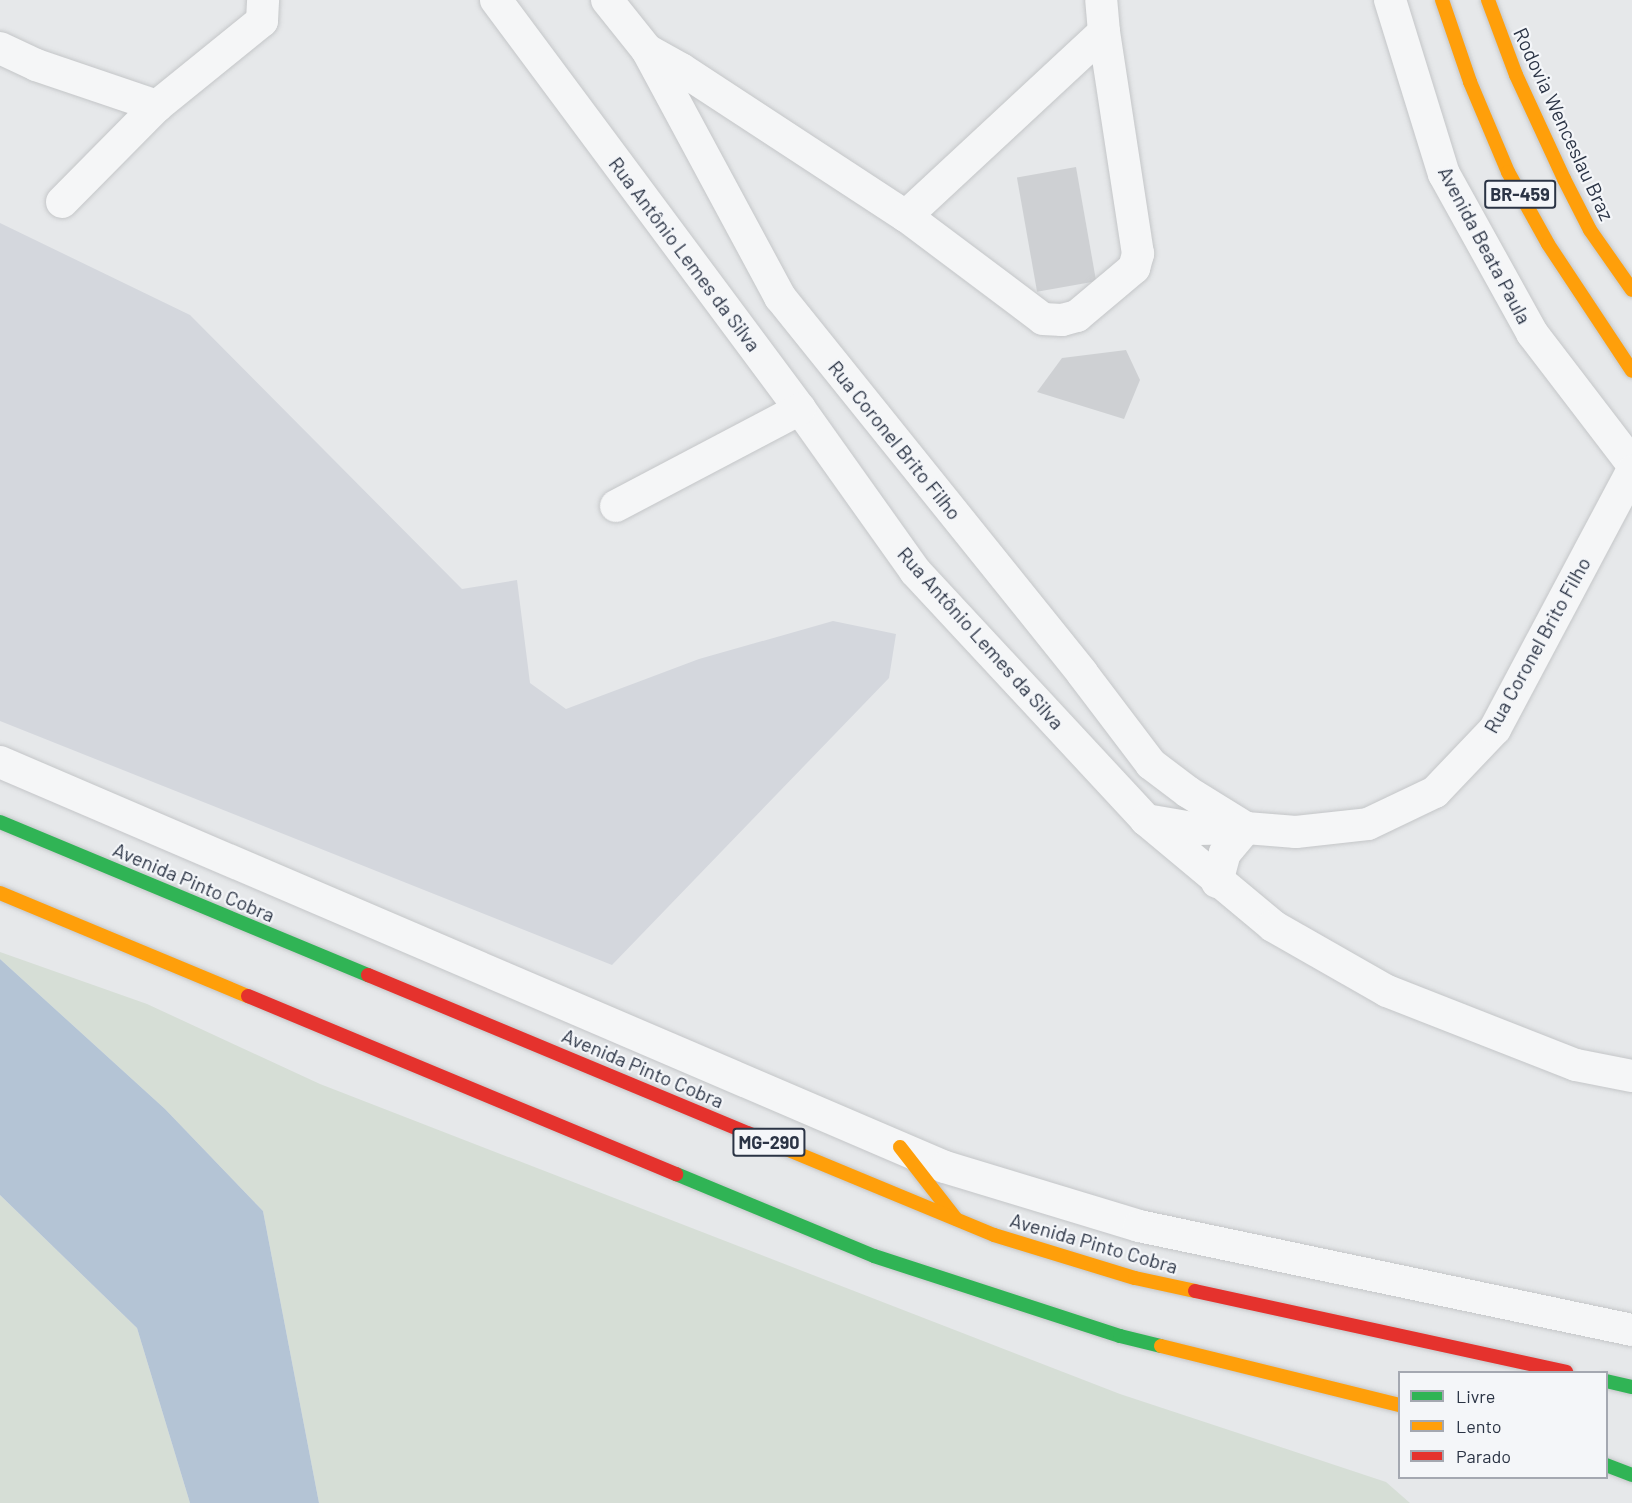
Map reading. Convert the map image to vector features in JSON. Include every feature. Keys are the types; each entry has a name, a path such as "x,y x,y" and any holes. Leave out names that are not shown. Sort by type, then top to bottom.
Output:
{"main road":[{"name":"BR-459","path":"1442,0 1470,82 1508,172 1548,244 1632,371"},
{"name":"Rodovia Wenceslau Braz","path":"1488,0 1516,75 1569,189 1590,231 1632,290"},
{"name":"Avenida Pinto Cobra","path":"0,822 994,1235 1135,1278 1561,1371"},
{"path":"0,893 873,1256 1120,1336 1398,1405"},
{"path":"900,1147 957,1220"},
{"path":"1608,1381 1632,1387"},
{"path":"1608,1467 1632,1475"}],"street":[{"path":"62,202 157,106 262,21 262,0"},
{"name":"Rua Antônio Lemes da Silva","path":"496,0 800,409 915,571 1146,820 1217,882 1273,926 1387,991 1576,1065 1632,1076"},
{"name":"Rua Coronel Brito Filho","path":"607,0 647,50 780,297 1151,764 1188,792 1246,828"},
{"path":"647,50 681,69 906,216 1043,319 1062,320 1077,316 1134,268 1138,254 1101,0"},
{"name":"Avenida Beata Paula","path":"1390,0 1444,174 1533,333 1632,464"},
{"path":"906,216 1104,32"},
{"path":"0,48 36,65 157,106"},
{"path":"616,506 800,409"},
{"name":"Rua Coronel Brito Filho","path":"1146,820 1198,829 1246,828 1296,832 1368,824 1436,792 1495,729 1632,471"},
{"path":"1072,740 1107,707"},
{"path":"0,762 945,1167 1139,1226 1632,1330"},
{"path":"1217,882 1225,854 1246,828"}],"shaded area":[{"path":"0,223 190,315 462,589 517,580 530,683 566,709 699,659 833,621 896,634 889,678 612,965 0,721"},
{"path":"0,952 147,1004 320,1084 1120,1394 1386,1482 1410,1503 319,1503 263,1211 165,1109 0,959"},
{"path":"0,1195 137,1328 190,1503 0,1503"}],"water":[{"path":"0,959 165,1109 263,1211 319,1503 190,1503 137,1328 0,1195"}],"building":[{"path":"1076,167 1096,281 1037,292 1017,177"},
{"path":"1126,350 1140,380 1124,419 1037,392 1062,358"}],"traffic: fast":[{"path":"0,822 368,975"},
{"path":"676,1174 874,1256 1120,1336 1161,1346"},
{"path":"1608,1381 1632,1387"},
{"path":"1608,1466 1632,1475"}],"traffic: slow":[{"path":"1442,0 1470,82 1508,172 1548,244 1632,371"},
{"path":"1488,0 1516,75 1564,179 1590,230 1632,290"},
{"path":"0,893 248,996"},
{"path":"900,1147 956,1219"},
{"path":"784,1148 994,1235 1135,1278 1195,1291"},
{"path":"1161,1346 1398,1405"}],"traffic: jam":[{"path":"368,975 784,1148"},
{"path":"248,996 676,1174"},
{"path":"1195,1291 1561,1371"}]}
